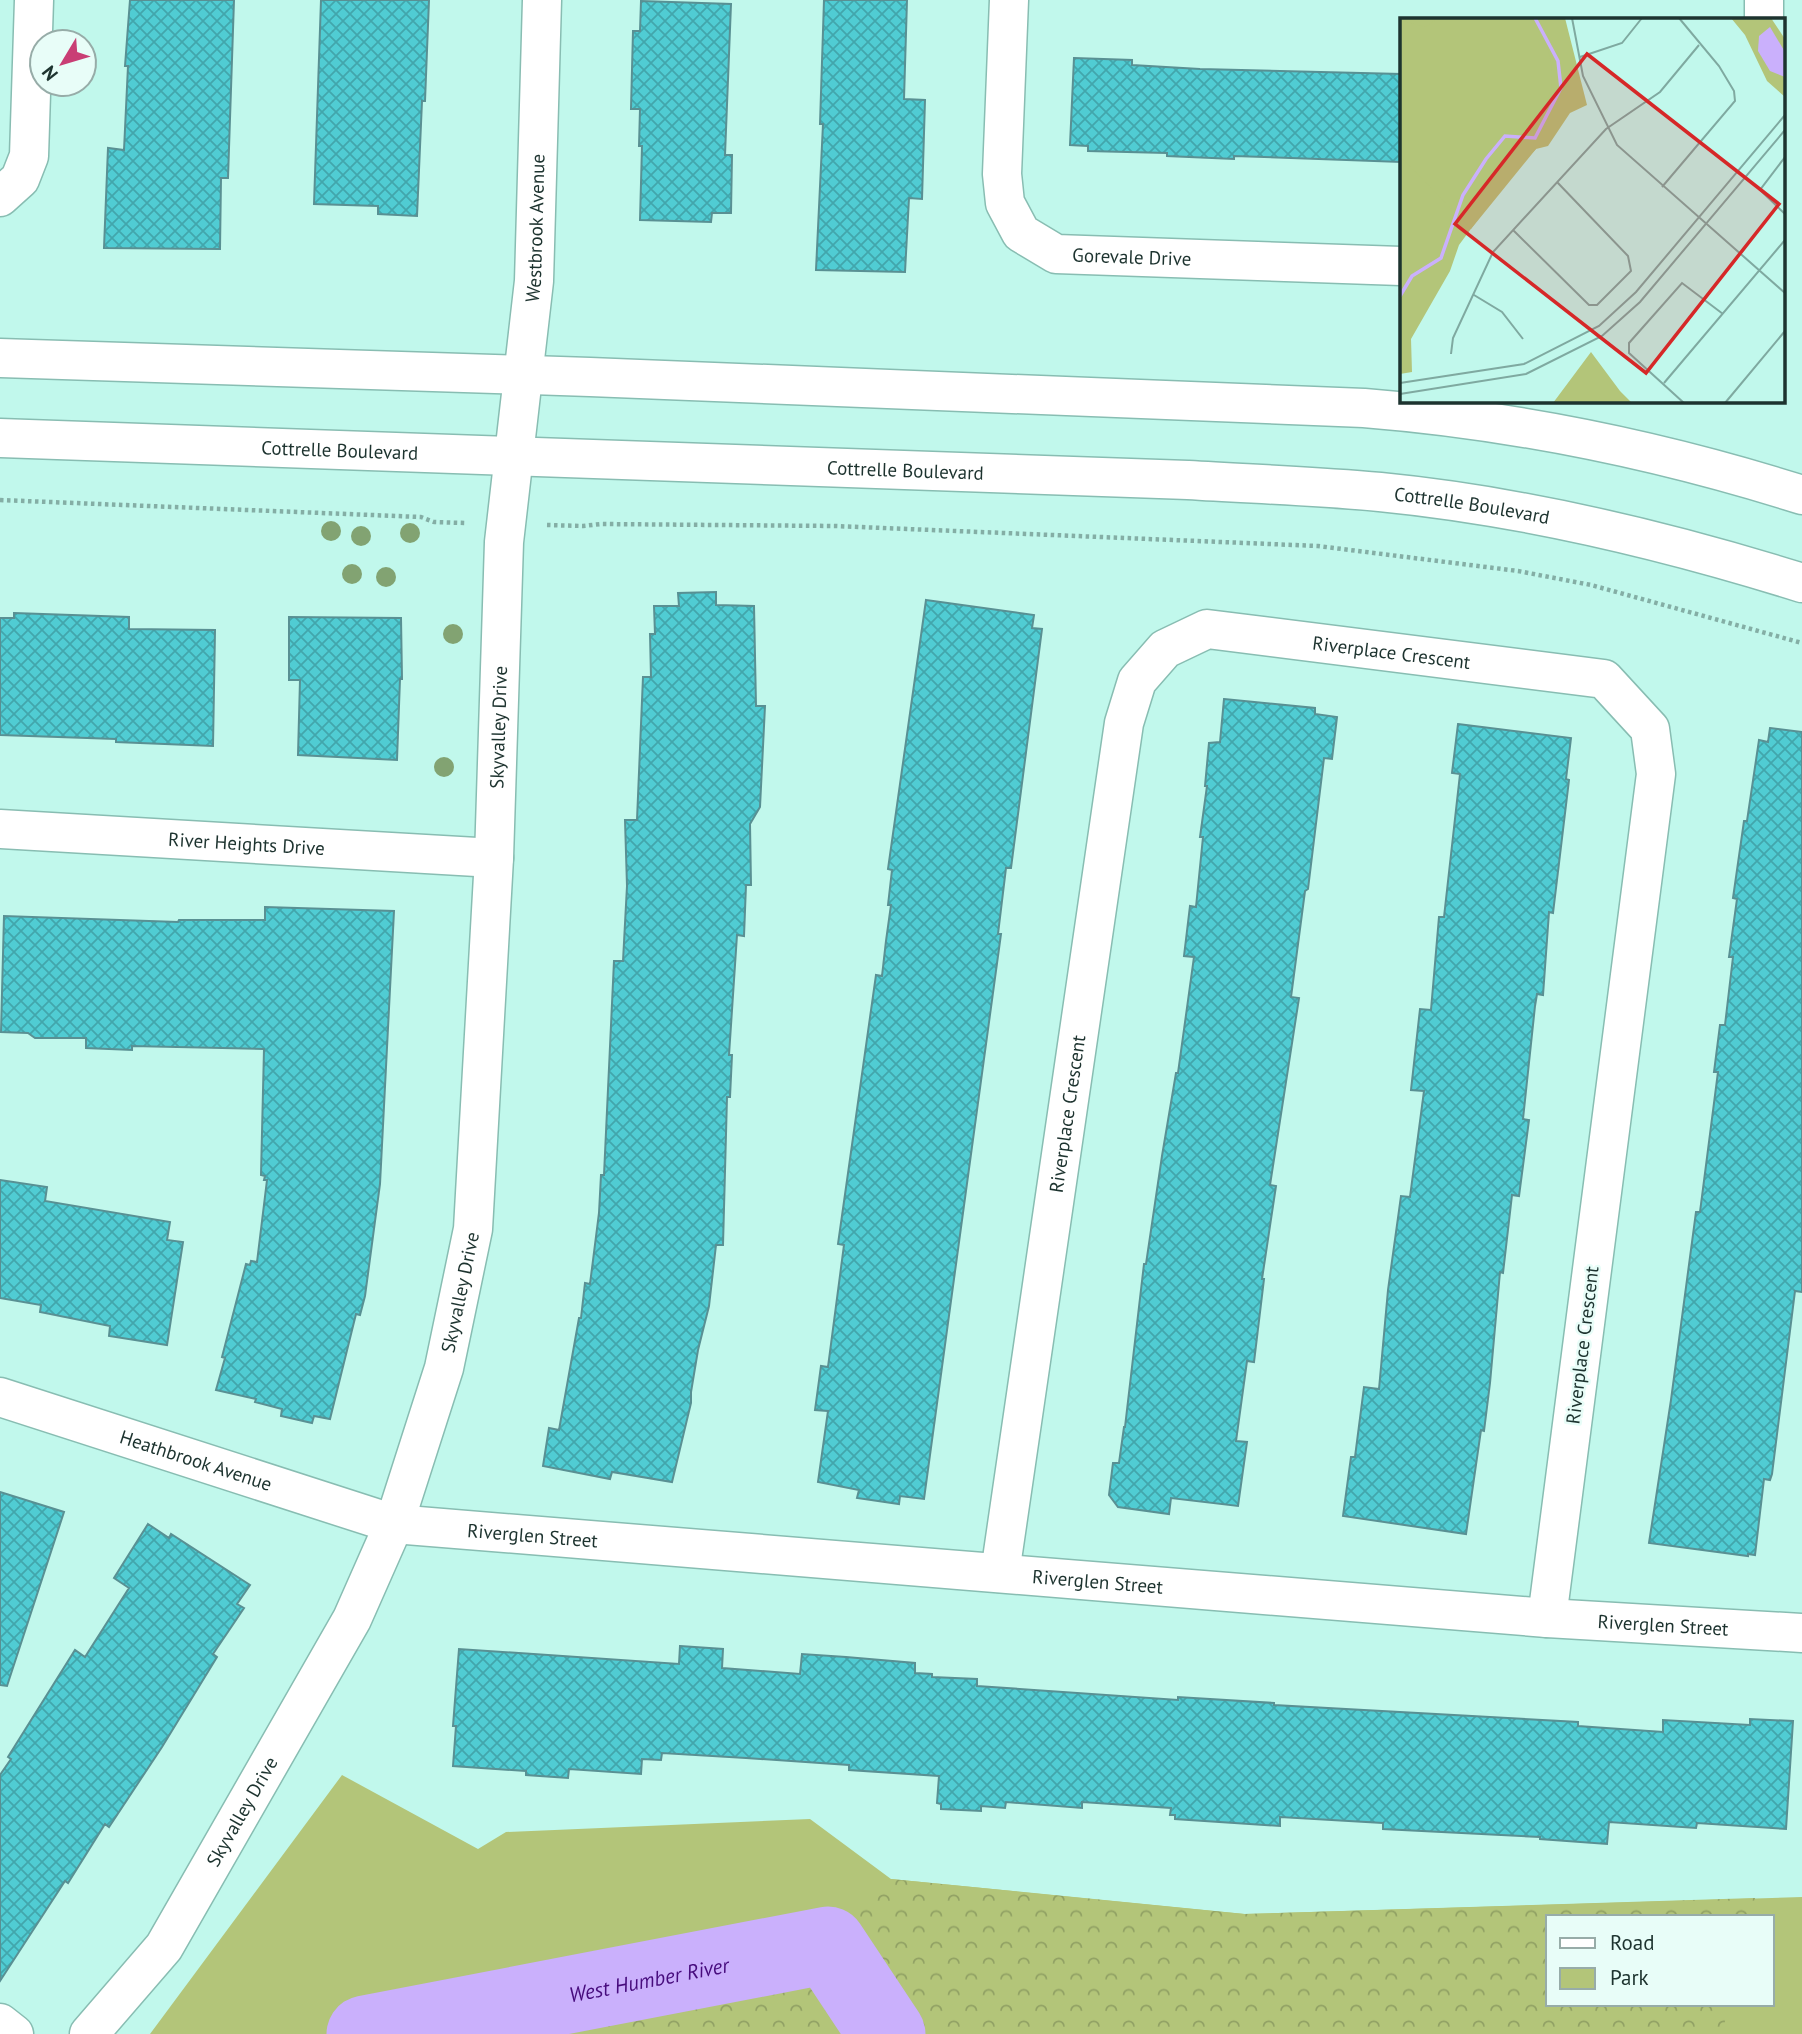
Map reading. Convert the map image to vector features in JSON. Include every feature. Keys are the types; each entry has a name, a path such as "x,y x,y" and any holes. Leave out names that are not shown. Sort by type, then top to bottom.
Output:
{"street":[{"path":"0,197 20,179 29,156 34,0"},
{"name":"Westbrook Avenue","path":"514,457 534,281 542,0"},
{"name":"Gorevale Drive","path":"1009,0 1002,174 1005,202 1021,233 1056,254 1400,266"},
{"path":"1764,18 1765,0"},
{"path":"0,358 1306,405 1423,413 1539,429 1600,442 1704,467 1802,495"},
{"name":"Cottrelle Boulevard","path":"0,438 1188,480 1381,492 1501,508 1564,520 1675,545 1802,583"},
{"name":"Skyvalley Drive","path":"89,2034 164,1947 352,1619 394,1524 444,1367 473,1229 494,858 504,542 514,457"},
{"name":"Riverplace Crescent","path":"1000,1573 1124,723 1137,681 1165,649 1207,629 1604,679 1650,729 1656,774 1546,1618"},
{"name":"River Heights Drive","path":"0,830 494,858"},
{"name":"Heathbrook Avenue","path":"0,1397 394,1524"},
{"name":"Riverglen Street","path":"394,1524 1546,1618 1802,1633"},
{"path":"0,2023 14,2034"}],"path":[{"path":"0,500 421,517 434,522"},
{"path":"583,526 835,526 1318,546 1518,571 1578,583 1802,643"}],"green space":[{"path":"342,1775 478,1849 506,1832 810,1819 891,1879 1244,1914 1802,1897 1802,2034 150,2034"},
{"path":"891,1879 1245,1914 1755,1898 1751,1915 1546,1915 1546,2006 1729,2006 1722,2034 531,2034 706,2004 786,1968"}],"building":[{"path":"130,0 234,0 228,178 221,178 220,249 104,248 108,148 124,150 128,66 125,66"},
{"path":"321,0 429,0 417,216 378,214 378,206 314,204"},
{"path":"824,0 907,0 904,99 925,100 922,199 909,198 905,272 816,270 823,124 820,124"},
{"path":"641,1 731,4 725,155 732,155 731,213 712,213 711,222 640,220 640,109 631,109 633,31 640,31"},
{"path":"1074,58 1132,60 1132,65 1200,69 1400,74 1400,162 1167,156 1167,153 1088,151 1088,146 1070,145"},
{"path":"716,592 716,605 754,606 756,706 765,706 760,807 750,824 751,885 746,885 744,936 737,935 729,1055 732,1055 730,1097 727,1097 723,1245 716,1245 709,1306 698,1350 691,1403 672,1482 612,1472 610,1479 543,1466 549,1428 559,1430 581,1318 585,1283 590,1284 601,1175 604,1175 614,961 623,961 627,886 625,820 637,820 643,677 651,677 650,634 655,634 654,606 679,606 678,593"},
{"path":"926,600 1034,615 1032,628 1042,629 1011,868 1006,868 998,934 1001,934 924,1499 900,1496 899,1504 857,1498 859,1490 818,1482 828,1411 815,1410 821,1366 828,1367 844,1245 838,1244 876,975 882,976 891,905 888,905 892,870 888,869"},
{"path":"14,613 129,617 129,629 215,630 213,746 0,735 0,618 14,618"},
{"path":"289,617 401,618 402,679 397,760 298,755 300,680 289,680"},
{"path":"1224,699 1315,708 1315,714 1337,717 1332,759 1324,758 1291,997 1299,998 1270,1185 1276,1186 1262,1279 1254,1362 1247,1361 1236,1441 1247,1442 1238,1506 1171,1498 1169,1514 1118,1507 1109,1495 1113,1463 1119,1463 1125,1427 1144,1264 1178,1073 1194,957 1184,956 1190,906 1196,907 1209,743 1220,742"},
{"path":"1458,724 1571,738 1566,779 1569,780 1553,913 1549,912 1543,995 1537,994 1535,1006 1523,1119 1529,1120 1519,1196 1512,1195 1503,1273 1500,1272 1484,1431 1481,1430 1466,1534 1343,1516 1351,1457 1355,1457 1364,1387 1379,1389 1388,1290 1401,1196 1410,1197 1424,1091 1411,1090 1420,1009 1431,1010 1439,917 1444,917 1460,774 1452,773"},
{"path":"1770,728 1802,732 1802,1292 1795,1291 1772,1474 1770,1480 1764,1479 1755,1555 1748,1556 1649,1543 1696,1212 1700,1212 1718,1072 1714,1072 1720,1025 1725,1025 1733,957 1729,957 1737,899 1733,898 1744,821 1747,821 1759,740 1768,742"},
{"path":"265,907 394,911 380,1184 365,1296 360,1315 356,1314 330,1419 314,1416 312,1423 281,1416 282,1409 255,1402 256,1399 216,1390 246,1264 257,1262 267,1180 261,1175 264,1049 132,1046 132,1050 86,1048 86,1038 35,1038 28,1033 1,1032 4,916 178,922 265,920"},
{"path":"0,1180 47,1187 45,1201 170,1222 167,1240 183,1242 167,1345 109,1336 110,1326 40,1312 41,1305 0,1298"},
{"path":"0,1492 64,1512 7,1686 0,1685"},
{"path":"148,1524 169,1538 171,1534 250,1585 237,1604 244,1608 213,1654 217,1657 162,1747 109,1827 105,1824 68,1883 65,1881 0,1981 0,1775 11,1759 8,1757 75,1650 85,1657 129,1588 114,1578"},
{"path":"680,1646 723,1649 722,1668 800,1674 802,1654 846,1657 915,1663 915,1673 932,1674 932,1677 977,1679 977,1686 1178,1700 1178,1697 1578,1722 1578,1726 1663,1732 1663,1720 1750,1725 1750,1719 1793,1721 1786,1829 1697,1823 1696,1828 1609,1822 1607,1844 1540,1837 1383,1829 1383,1823 1280,1817 1280,1826 1175,1819 1175,1815 1170,1815 1171,1808 1082,1802 1082,1808 1006,1802 1005,1808 981,1806 981,1811 941,1809 941,1804 937,1803 939,1776 849,1770 849,1765 746,1758 662,1753 661,1760 642,1759 641,1774 569,1769 568,1778 526,1775 526,1771 453,1766 459,1649 679,1664"}],"waterway":[{"name":"West Humber River","path":"365,2034 828,1945 887,2034"}]}
